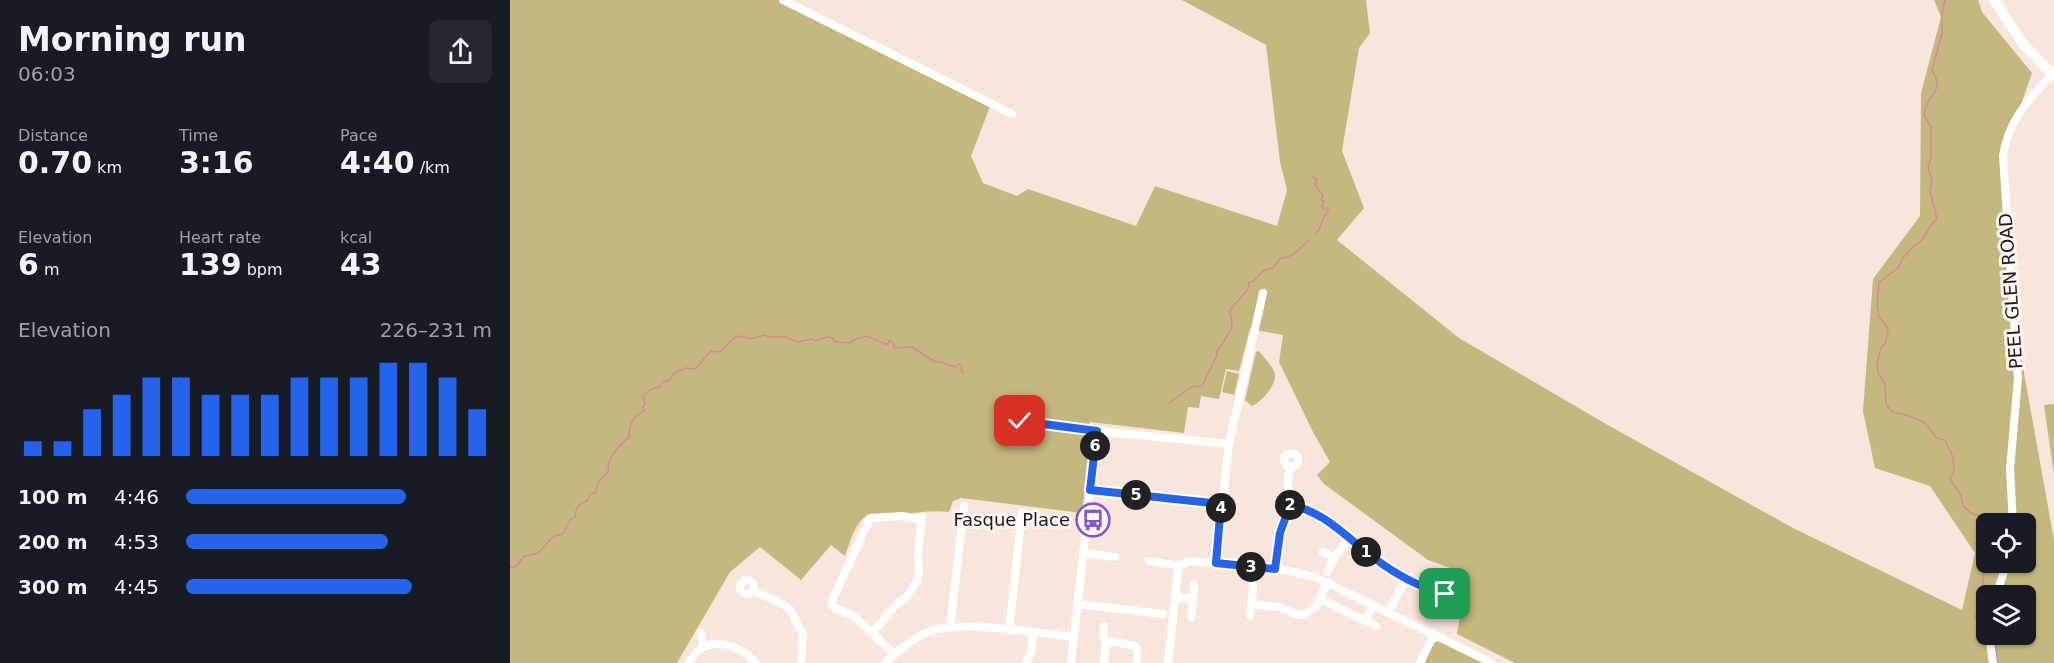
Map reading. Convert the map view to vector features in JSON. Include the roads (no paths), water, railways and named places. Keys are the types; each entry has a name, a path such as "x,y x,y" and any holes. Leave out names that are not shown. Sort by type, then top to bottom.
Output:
{"main road":[{"path":"1994,0 2023,44 2053,75"}],"street":[{"path":"783,0 1012,114"},
{"name":"PEEL GLEN ROAD","path":"2012,513 2010,469 2018,378 2002,156 2004,143 2023,106 2053,75"},
{"path":"1216,563 1229,444 1263,293"},
{"path":"1020,421 1229,444"},
{"path":"1071,663 1097,431"},
{"path":"1275,569 1280,533 1290,505 1288,478 1290,467"},
{"path":"1090,490 1221,504"},
{"path":"1290,505 1322,516 1376,560 1405,579 1432,591 1461,595"},
{"path":"950,627 964,506"},
{"path":"1009,630 1022,512"},
{"path":"872,633 895,606 908,596 917,581 922,517 870,518 831,603 833,607 855,617 894,654"},
{"path":"1328,572 1334,558 1349,538"},
{"path":"1323,552 1334,558"},
{"path":"1083,553 1115,557"},
{"path":"1149,561 1181,565 1190,561 1216,563 1302,573 1328,582 1492,663"},
{"path":"1168,663 1178,571 1181,565"},
{"path":"1389,612 1405,579"},
{"path":"1250,615 1254,580"},
{"path":"1251,604 1279,607 1298,615 1310,612 1320,599 1328,582"},
{"path":"1191,618 1194,585"},
{"path":"753,591 787,607 792,612 795,625 803,633 801,663"},
{"path":"1175,597 1193,599"},
{"path":"1320,599 1376,626"},
{"path":"1078,604 1162,614"},
{"path":"1365,621 1370,611"},
{"path":"1104,626 1103,635 1106,643 1104,663"},
{"path":"885,663 917,637 950,627 1074,637"},
{"path":"700,633 704,647"},
{"path":"1026,663 1031,652 1033,633"},
{"path":"1420,663 1434,634"},
{"path":"1106,643 1114,642 1135,646 1137,663"},
{"path":"689,663 704,647 719,645 746,652 756,663"},
{"path":"1991,645 1993,663"}],"waterway":[{"path":"1945,0 1942,33 1932,70 1937,84 1924,115 1931,127 1931,157 1928,167 1932,181 1930,191 1937,219 1922,240 1903,258 1898,268 1879,282 1877,305 1879,317 1888,328 1886,342 1881,348 1877,364 1878,372 1885,384 1886,404 1892,412 1924,422 1937,438 1945,440 1953,457 1954,471 1950,478 1961,496 1963,506 1976,515"},
{"path":"1313,177 1317,179 1315,186 1323,196 1322,207 1324,210 1328,208 1316,234"},
{"path":"1169,403 1191,387 1202,386 1217,355 1216,352 1231,328 1230,310 1248,289 1249,282 1252,282 1263,271 1273,268 1281,258 1293,254 1309,240"},
{"path":"510,568 518,565 523,557 537,553 555,536 563,534 570,520 576,516 579,505 588,500 590,494 595,493 599,481 608,472 612,455 629,438 632,422 644,411 643,395 670,380 674,373 686,368 695,369 711,351 720,352 734,338 741,336 751,339 764,335 786,337 797,342 812,339 816,341 827,337 832,338 835,342 851,343 851,341 867,336 885,344 888,344 889,340 894,344 894,348 912,347 935,362 955,367 959,364 962,366 963,373"},
{"path":"1983,585 1984,573"},
{"path":"1995,645 1998,663"}],"place":[{"name":"Fasque Place","path":"1093,520"}]}
